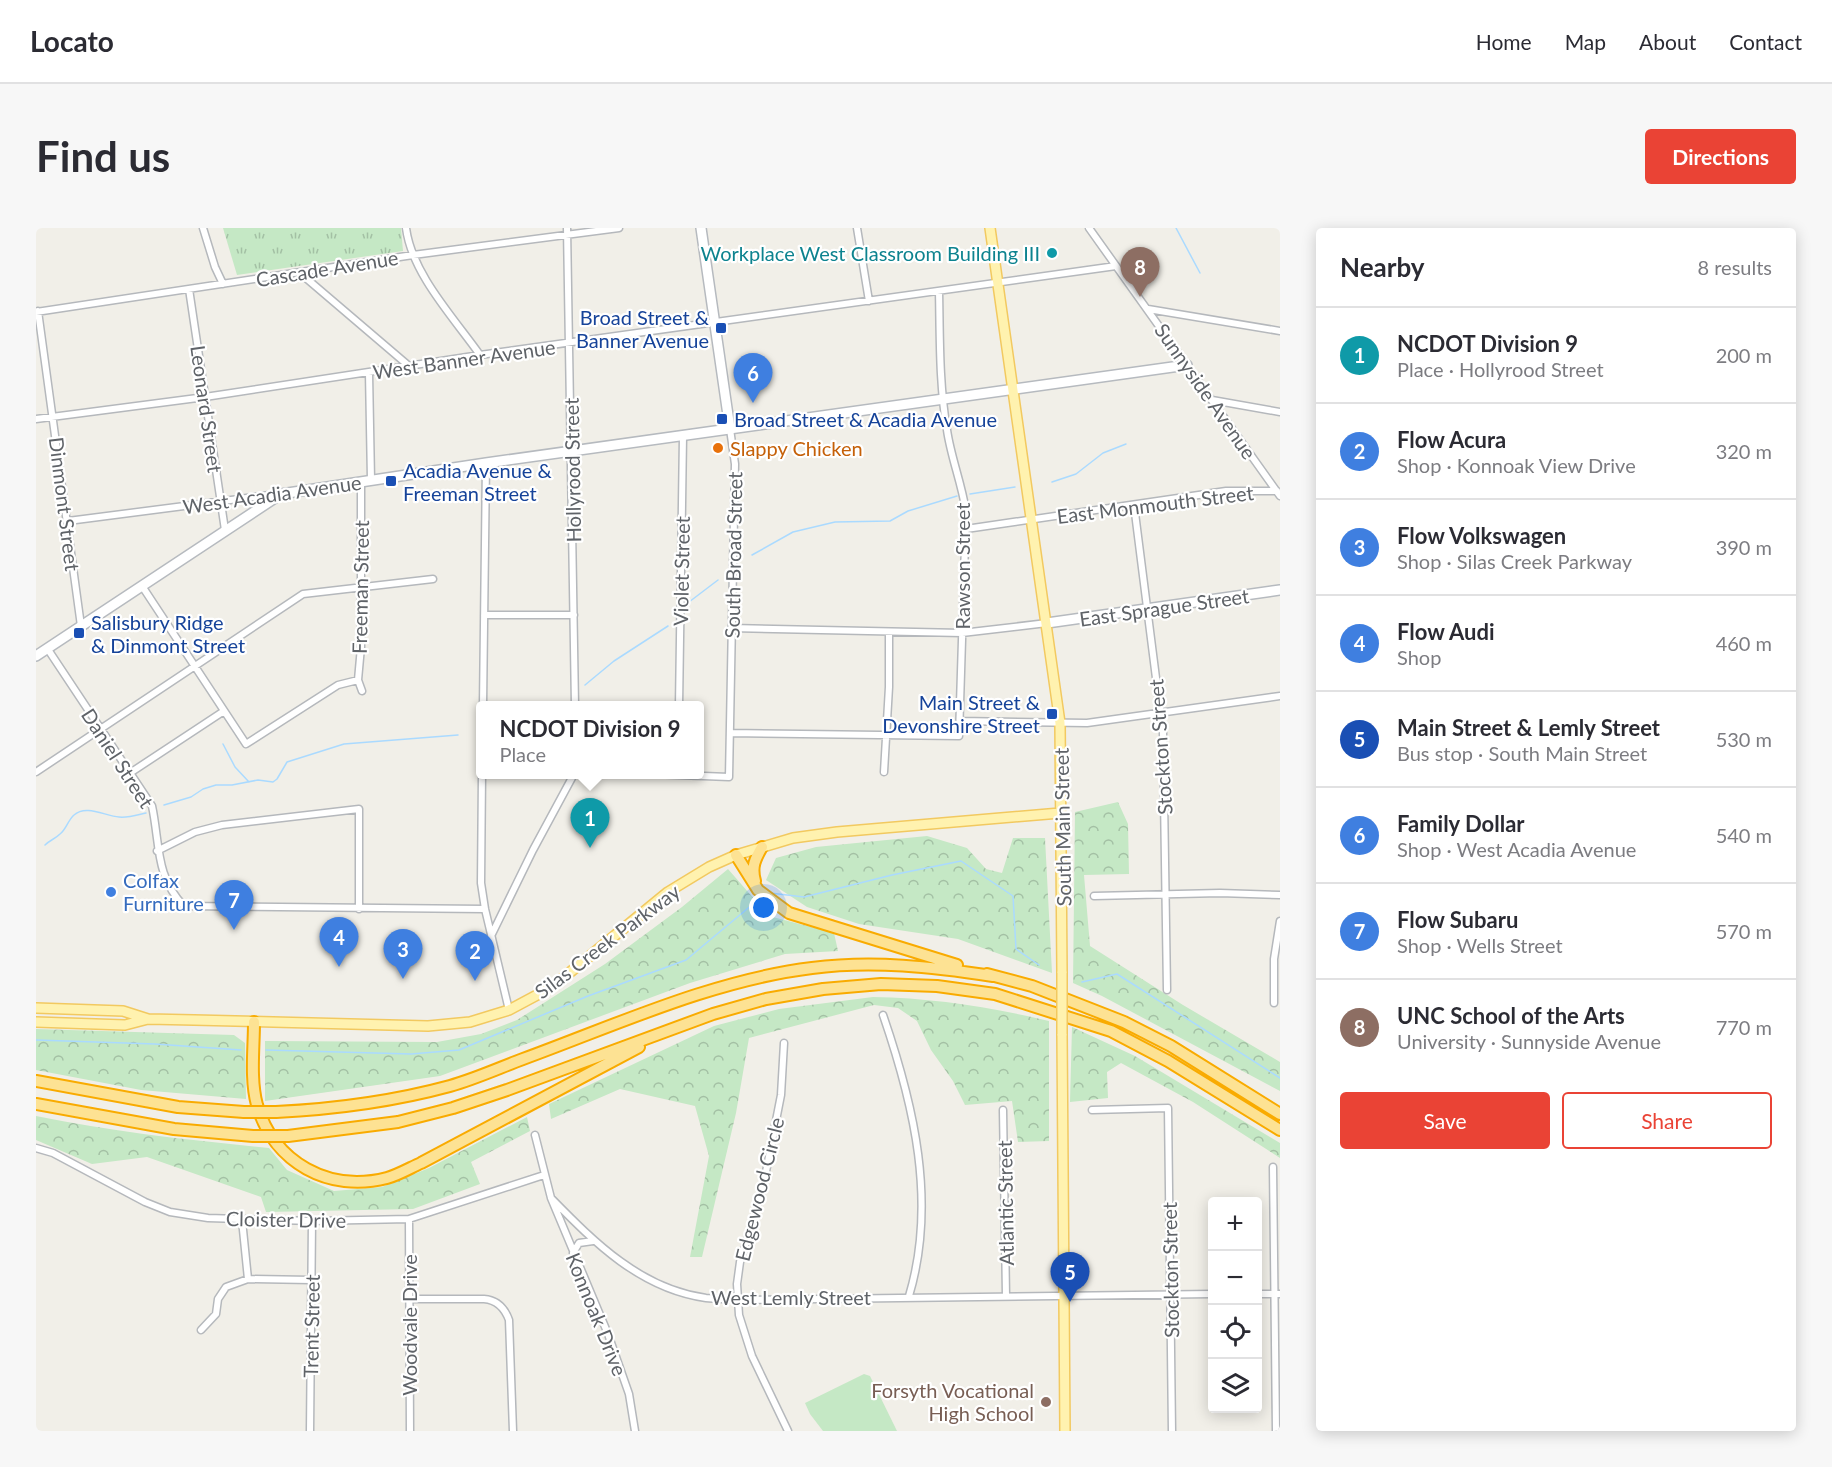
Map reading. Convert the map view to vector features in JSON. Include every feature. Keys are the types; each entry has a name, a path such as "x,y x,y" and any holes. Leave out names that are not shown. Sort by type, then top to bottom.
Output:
{"highway":[{"path":"758,890 752,873 754,862 762,847"},
{"path":"736,855 758,890 789,913 1032,986 1124,1022 1171,1046 1280,1114"},
{"path":"36,1081 178,1107 244,1112 336,1109 393,1100 453,1085 696,996 754,978 812,968 870,964 925,966 993,976"},
{"path":"36,1104 174,1129 253,1136 288,1136 398,1122 453,1108 507,1090 712,1014 766,999 823,989 881,984 937,986 994,994 1111,1031 1168,1061 1280,1130"},
{"path":"254,1022 256,1103 266,1130 286,1156 306,1170 348,1182 387,1178 421,1163 676,1027"}],"main road":[{"name":"South Main Street","path":"990,228 1060,723 1065,1431"},
{"name":"Silas Creek Parkway","path":"36,1008 123,1011 148,1019 442,1026 492,1016 509,1010 552,987 668,892 709,867 736,855 793,838 837,832 1060,813"},
{"name":"Silas Creek Parkway","path":"36,1022 125,1025 148,1019"}],"street":[{"path":"203,228 215,267 223,284"},
{"path":"406,228 413,255 425,277 480,355"},
{"name":"Cascade Avenue","path":"37,311 567,231 619,228"},
{"name":"South Broad Street","path":"701,228 735,464 729,777 704,776"},
{"path":"857,228 869,301"},
{"name":"Sunnyside Avenue","path":"1089,228 1279,493"},
{"name":"Hollyrood Street","path":"567,231 575,701"},
{"name":"West Banner Avenue","path":"36,419 205,397 480,355 1116,266"},
{"path":"300,273 410,366"},
{"name":"Leonard Street","path":"189,289 225,530"},
{"name":"Rawson Street","path":"885,736 959,736 966,512 964,495 951,452 942,399 939,291"},
{"path":"1148,309 1280,331"},
{"name":"Dinmont Street","path":"37,311 54,416 81,626"},
{"name":"West Acadia Avenue","path":"68,521 281,494 1187,365"},
{"path":"369,373 371,480"},
{"path":"1212,400 1280,412"},
{"name":"Violet Street","path":"679,701 683,436"},
{"path":"483,701 486,463"},
{"name":"Freeman Street","path":"361,481 362,586 358,680 362,692"},
{"name":"East Monmouth Street","path":"966,529 1226,491 1279,493"},
{"path":"36,656 281,494"},
{"name":"Stockton Street","path":"1134,504 1161,714 1165,765 1167,990"},
{"path":"36,772 303,594 433,579"},
{"path":"142,586 246,744 338,685 358,680"},
{"name":"East Sprague Street","path":"1047,623 1280,590"},
{"path":"484,615 574,615"},
{"path":"731,628 962,633 1047,623"},
{"path":"884,772 889,687 889,632"},
{"name":"Daniel Street","path":"47,648 152,806 158,832 157,851 165,882 172,895 183,906 359,909"},
{"path":"960,721 1087,723 1280,696"},
{"path":"130,773 224,711"},
{"path":"730,733 885,736"},
{"path":"482,779 484,909 509,1010"},
{"path":"490,936 532,850 571,779"},
{"path":"157,851 195,832 222,825 359,809 359,909 484,909"},
{"path":"1094,896 1220,893 1280,895"},
{"path":"1274,1003 1274,959 1280,921"},
{"path":"883,1015 902,1070 912,1115 922,1196 921,1236 915,1276 909,1296"},
{"name":"Edgewood Circle","path":"784,1043 781,1095 763,1186 740,1262 737,1284 739,1315 752,1356 788,1431"},
{"name":"Stockton Street","path":"1092,1110 1168,1108 1172,1431"},
{"name":"Atlantic Street","path":"1003,1110 1006,1296"},
{"name":"Konnoak Drive","path":"535,1136 551,1198 612,1343 629,1394 635,1431"},
{"name":"Cloister Drive","path":"36,1148 53,1153 145,1202 170,1212 242,1220 409,1219 544,1175"},
{"path":"1273,1167 1277,1294 1276,1431"},
{"name":"West Lemly Street","path":"551,1198 621,1264 652,1281 704,1298 738,1300 909,1296 1208,1294"},
{"name":"Woodvale Drive","path":"409,1219 410,1431"},
{"path":"242,1220 247,1277"},
{"name":"Trent Street","path":"310,1431 312,1221"},
{"path":"573,1253 579,1243 593,1240"},
{"path":"201,1330 216,1314 218,1299 226,1287 247,1277 311,1280"},
{"path":"409,1299 493,1300 504,1310 509,1320 513,1431"}],"green space":[{"path":"223,228 401,228 403,251 237,275"},
{"path":"1118,802 1128,824 1129,874 1084,875 1090,946 1183,1005 1280,1062 1280,1091 1102,996 1073,983 1075,812"},
{"path":"927,836 967,848 986,869 1002,873 1013,838 1045,838 1052,973 958,939 859,924 807,907 766,880 776,858 816,847"},
{"path":"728,869 769,916 834,933 838,951 785,954 690,983 440,1076 265,1101 265,1041 437,1042 481,1034 517,1020 605,964 682,907"},
{"path":"873,997 961,1004 1049,1021 1049,1141 1018,1142 1012,1101 965,1105 953,1081 931,1050 917,1021 898,1008 874,1005 749,1038 736,1113 702,1257 690,1257 709,1156 695,1106 620,1089 551,1119 549,1104 714,1026 779,1009"},
{"path":"1072,1027 1135,1056 1280,1143 1280,1158 1193,1102 1121,1063 1107,1072 1108,1098 1070,1102"},
{"path":"36,1029 234,1035 245,1043 246,1099 141,1090 36,1070"},
{"path":"36,1116 181,1139 269,1148 287,1170 334,1191 382,1187 429,1168 527,1117 530,1131 471,1162 480,1184 413,1209 266,1212 261,1197 147,1157 92,1164 36,1140"},
{"path":"864,1374 870,1376 897,1431 823,1431 805,1403"}],"waterway":[{"path":"1176,228 1200,273"},
{"path":"1052,482 1076,474 1103,453 1126,444"},
{"path":"970,494 1015,487"},
{"path":"752,555 793,532 835,522 890,521 908,511 957,496"},
{"path":"689,602 718,580"},
{"path":"585,685 614,661 668,626"},
{"path":"164,805 191,797 203,789 216,785 232,785 258,780 273,782 287,762 344,744 458,735"},
{"path":"223,744 235,767 249,782"},
{"path":"45,845 62,832 72,817 79,812 90,811 122,817 146,813"},
{"path":"770,893 804,897 961,861 1013,896 1016,949 1039,965"},
{"path":"266,1050 411,1054 459,1050 588,996 686,960 753,904"},
{"path":"1082,982 1117,974 1280,1078"},
{"path":"36,1040 155,1044 241,1050"}],"place":[{"name":"Workplace West Classroom Building III","path":"1052,253"},
{"name":"UNC School of the Arts","path":"1140,297"},
{"name":"Broad Street & Banner Avenue","path":"721,328"},
{"name":"Family Dollar","path":"753,403"},
{"name":"Broad Street & Acadia Avenue","path":"722,419"},
{"name":"Slappy Chicken","path":"718,448"},
{"name":"Acadia Avenue & Freeman Street","path":"391,481"},
{"name":"Salisbury Ridge & Dinmont Street","path":"79,633"},
{"name":"Main Street & Devonshire Street","path":"1052,714"},
{"name":"NCDOT Division 9","path":"590,848"},
{"name":"Colfax Furniture","path":"111,892"},
{"name":"Flow Subaru","path":"234,930"},
{"name":"Flow Audi","path":"339,967"},
{"name":"Flow Volkswagen","path":"403,979"},
{"name":"Flow Acura","path":"475,981"},
{"name":"Main Street & Lemly Street","path":"1070,1302"},
{"name":"Forsyth Vocational High School","path":"1046,1402"}]}
